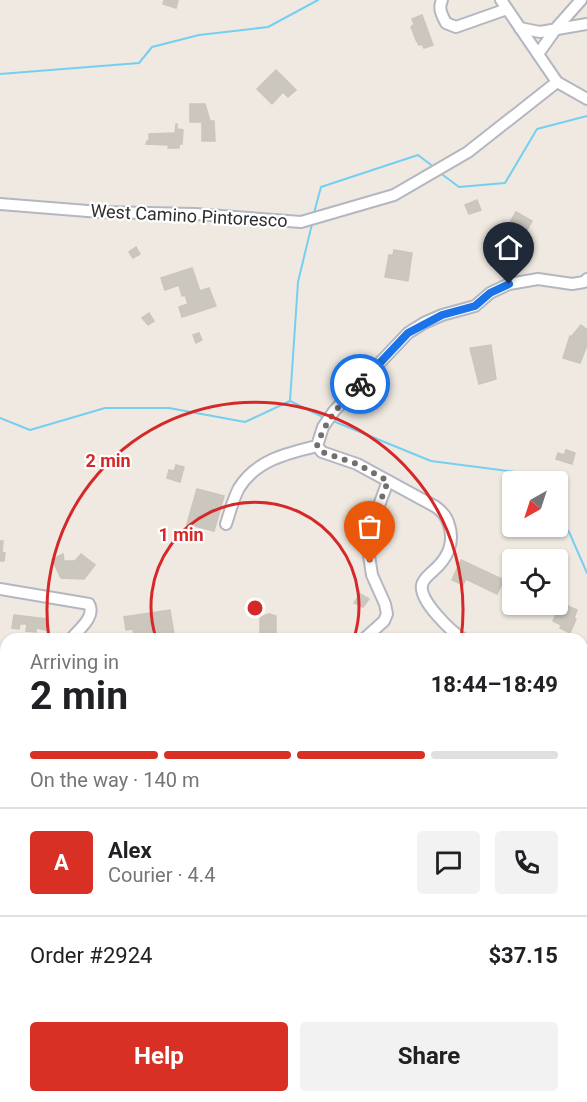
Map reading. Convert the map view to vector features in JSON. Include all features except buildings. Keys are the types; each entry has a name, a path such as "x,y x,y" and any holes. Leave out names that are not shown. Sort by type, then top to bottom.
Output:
{"street":[{"path":"442,0 441,13 446,23 456,27 504,4 557,82 587,99"},
{"path":"538,54 581,0"},
{"path":"520,28 540,33 587,24"},
{"name":"West Camino Pintoresco","path":"0,204 301,222 394,195 468,152 557,82"},
{"path":"317,446 323,427 334,411 408,333 424,323 442,315 475,306 490,293 509,284 538,279 572,284 584,282 587,279"},
{"path":"317,446 322,452 357,464 444,513 452,536 447,554 423,582 422,592 447,627 455,633"},
{"path":"226,524 240,486 256,470 276,457 317,446"},
{"path":"371,633 384,621 387,614 386,604 372,575 368,549 377,512 388,481"},
{"path":"0,589 89,604 91,615 76,633"}],"waterway":[{"path":"0,74 139,63 152,47 199,35 268,27 318,0"},
{"path":"439,172 459,187 505,183 537,129 587,116"},
{"path":"314,213 321,187 418,155 435,168"},
{"path":"290,401 298,282 312,224"},
{"path":"0,418 30,430 105,408 169,408 245,422 290,401 325,418"},
{"path":"333,421 431,461 509,471"},
{"path":"568,531 587,573"}],"way so far":[{"path":"360,384 334,411 323,427 317,446 322,452 357,464 388,481 371,532 368,549 370,563"}],"route":[{"path":"360,384 408,333 442,315 475,306 490,293 509,284"}]}
